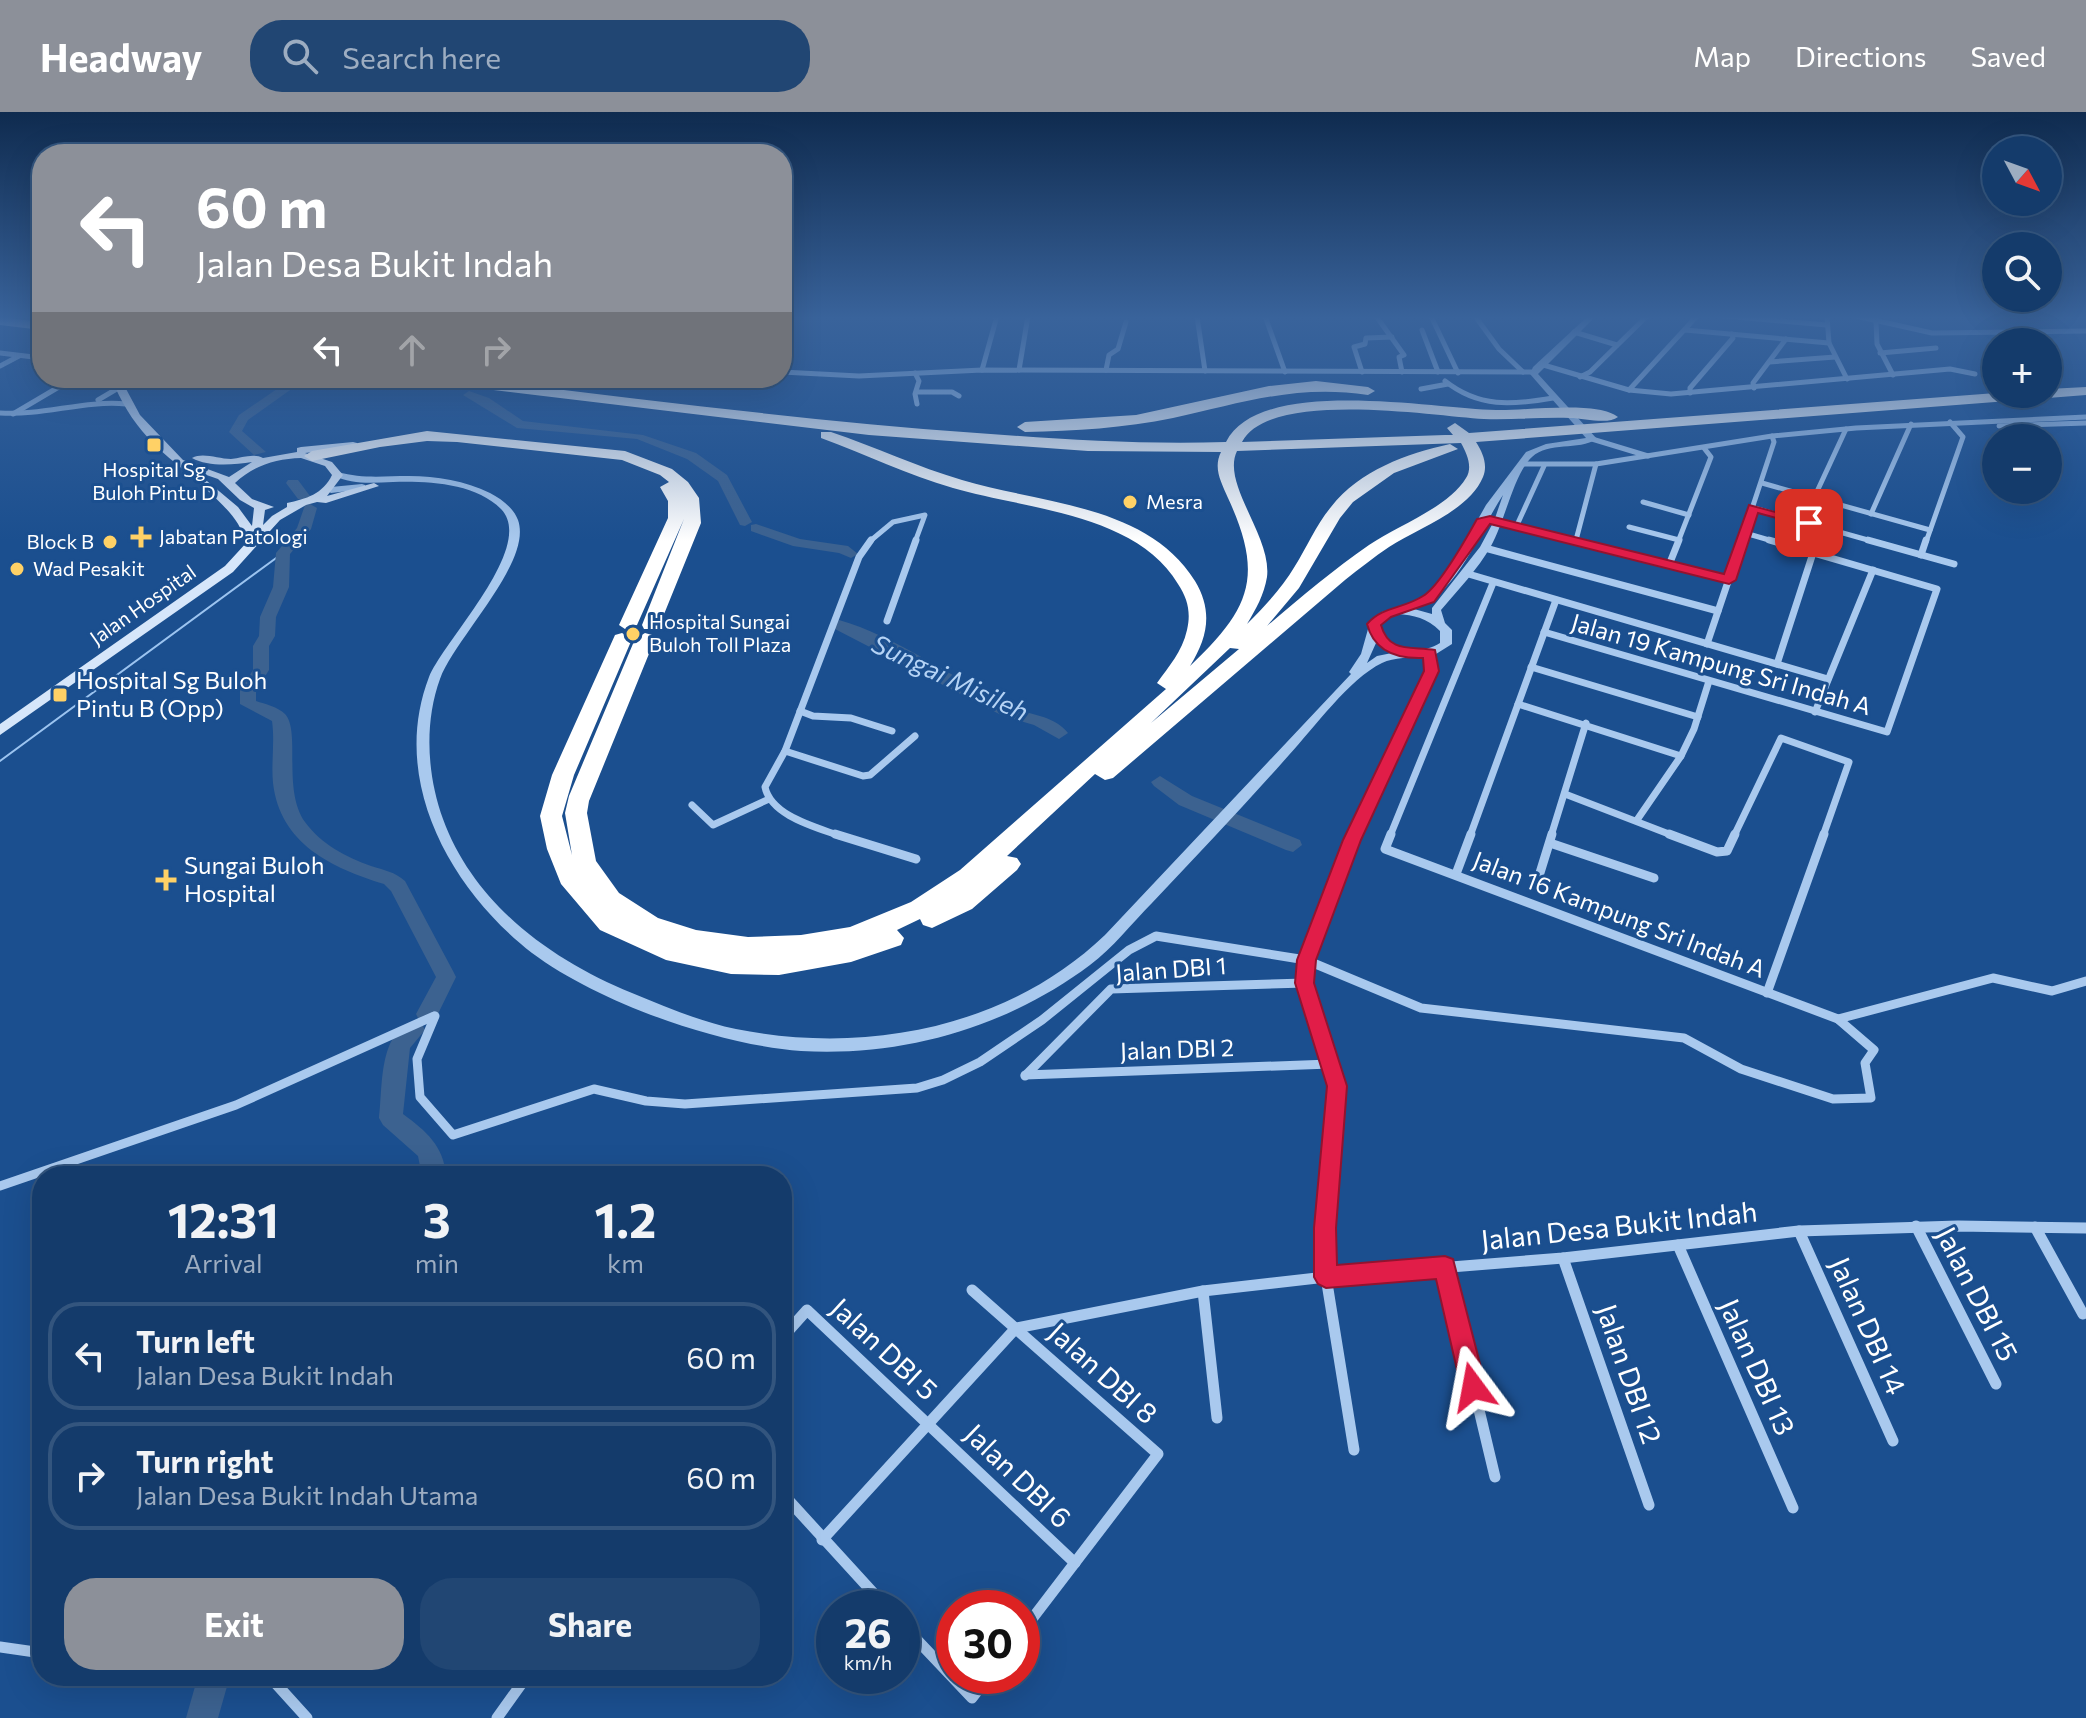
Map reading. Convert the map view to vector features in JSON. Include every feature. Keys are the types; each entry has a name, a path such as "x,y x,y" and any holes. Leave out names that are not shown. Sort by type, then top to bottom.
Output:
{"highway":[{"path":"538,391 869,430 1088,446 1289,446 1445,440 1584,416 1611,421 1973,391"},
{"path":"608,391 1024,435 1191,439 1276,438 1611,421 1982,398"},
{"path":"915,424 1002,428 1111,423 1173,413 1256,391"},
{"path":"1088,778 1376,548 1455,497 1475,479 1478,467 1475,452 1462,433 1437,414 1412,403 1367,391"},
{"path":"2062,392 2086,391"},
{"path":"632,402 825,434 931,474 1114,525 1152,542 1174,560 1189,582 1199,606 1197,632 1177,673 1088,778"},
{"path":"312,456 380,442 427,436 457,437 593,452 649,464 682,485 691,498 693,523 677,563 636,632 563,775 551,816 558,849 573,884 609,924 675,953 731,964 779,965 851,952 889,939 957,897 1012,851 1211,658 1246,616 1259,586 1259,560 1253,533 1225,470 1226,456 1234,440 1252,425 1271,415 1340,403 1544,423"},
{"path":"1088,778 1264,619 1299,576 1336,512 1352,493 1376,476 1405,462 1441,450 1524,438 1544,423"},
{"path":"337,473 347,460 367,452 449,442 592,458 629,465 658,477 669,487 676,501 676,518 656,562 636,632"},
{"path":"656,562 677,563"}],"main road":[{"path":"124,391 126,404 136,419 237,509 254,536 299,510 374,486"},
{"path":"132,391 134,399 175,441"},
{"path":"197,458 229,462 292,450 380,442"},
{"path":"186,450 217,467 252,467 292,456 312,456 337,473 331,490 301,504 256,505 221,497"},
{"path":"184,463 229,483 234,492 256,505"},
{"path":"229,483 252,467"},
{"name":"Jalan Hospital","path":"0,721 220,567 276,518 301,504"},
{"name":"Jalan Hospital","path":"0,731 229,569 254,536 259,523 256,505"}],"street":[{"path":"12,415 52,391"},
{"path":"42,413 107,397 113,391"},
{"path":"1459,391 1474,401 1518,404 1553,398"},
{"path":"1547,391 1592,439 1653,457"},
{"path":"1648,391 1716,391"},
{"path":"917,404 917,392 952,392 959,396"},
{"path":"0,413 42,413 110,402 126,404"},
{"path":"1523,464 1596,464 1772,436 1846,429 2086,417"},
{"path":"1921,555 1963,436 1950,422"},
{"path":"1968,422 2009,427 2086,423"},
{"path":"1871,514 1911,424"},
{"path":"1814,498 1846,429"},
{"path":"1707,644 1762,483 1774,442 1772,436"},
{"path":"337,473 365,481 433,479 462,484 486,495 507,510 513,521 515,545 499,575 442,660 424,718 422,746 437,820 468,884 529,943 570,972 609,992 733,1035 834,1046 921,1039 1013,1005 1084,962 1156,890 1351,679 1367,654 1378,619 1429,599 1473,541 1498,490 1514,476 1528,454 1536,449 1584,443 1592,439"},
{"path":"1669,565 1711,457 1704,448"},
{"path":"1576,540 1596,464"},
{"path":"1517,525 1544,466"},
{"path":"1351,679 1381,658 1430,653 1446,644 1446,630 1436,610 1485,548 1499,521 1514,476"},
{"path":"1762,483 1930,530"},
{"path":"331,490 434,486 486,495"},
{"path":"1643,502 1689,515"},
{"path":"1754,508 1954,564"},
{"path":"887,621 925,515 894,519 874,532 859,557 785,751 765,787 769,799 810,824 916,859"},
{"path":"1482,522 1499,521 1517,525 1729,580"},
{"path":"1629,527 1679,540"},
{"path":"1745,533 1873,570 1815,712"},
{"path":"1485,548 1718,611"},
{"path":"1777,664 1813,553"},
{"name":"Jalan 19 Kampung Sri Indah A","path":"1544,632 1887,732 1938,592 1937,589 1873,570"},
{"path":"1465,573 1828,679"},
{"name":"Jalan 16 Kampung Sri Indah A","path":"1493,583 1385,849 1838,1019"},
{"path":"1456,874 1556,600"},
{"path":"1396,611 1419,613 1440,623"},
{"path":"1374,631 1386,646 1411,654"},
{"path":"1354,1450 1326,1277 1325,1228 1337,1086 1305,983 1306,960 1352,840 1431,671 1430,653"},
{"path":"1531,667 1698,717"},
{"path":"1637,820 1681,756 1709,681"},
{"path":"1518,704 1586,723 1681,756"},
{"path":"800,711 813,716 851,718 892,731"},
{"path":"1539,876 1586,723"},
{"path":"785,751 863,776 870,775 915,736"},
{"path":"1565,794 1717,852 1727,851 1781,738 1849,762 1767,993"},
{"path":"692,805 713,825 769,799"},
{"path":"1550,843 1654,878"},
{"path":"58,1166 236,1105 435,1016 417,1059 420,1097 453,1135 594,1089 646,1101 685,1104 917,1088 943,1080 980,1062 1042,1020 1129,950 1156,936 1306,960 1421,1008 1684,1038 1741,1069 1833,1099 1871,1098 1865,1063 1874,1050 1838,1019"},
{"path":"1838,1019 1993,978 2052,991 2086,981"},
{"name":"Jalan DBI 1","path":"1025,1076 1111,989 1305,983"},
{"name":"Jalan DBI 2","path":"1025,1076 1330,1064"},
{"path":"0,1186 32,1175"},
{"name":"Jalan Desa Bukit Indah","path":"1016,1328 1203,1291 1326,1277 1563,1258 1799,1231 1916,1226 2086,1228"},
{"name":"Jalan DBI 15","path":"1916,1226 1996,1384"},
{"path":"2035,1227 2083,1314"},
{"name":"Jalan DBI 14","path":"1799,1231 1893,1441"},
{"name":"Jalan DBI 13","path":"1678,1245 1793,1508"},
{"name":"Jalan DBI 12","path":"1563,1258 1649,1505"},
{"path":"1445,1267 1495,1477"},
{"name":"Jalan DBI 8","path":"972,1290 1158,1454 1075,1563"},
{"path":"1203,1291 1217,1418"},
{"name":"Jalan DBI 5","path":"792,1327 807,1310 928,1424"},
{"path":"822,1540 1016,1328"},
{"name":"Jalan DBI 6","path":"928,1424 1075,1563"},
{"path":"792,1505 870,1590"},
{"path":"1040,1609 1075,1563"},
{"path":"920,1643 936,1660"},
{"path":"0,1647 32,1652"},
{"path":"278,1686 307,1718"},
{"path":"497,1718 520,1686"}],"waterway":[{"path":"259,452 235,432 243,418 282,391"},
{"name":"Sungai Misileh","path":"469,395 485,401 521,425 632,437"},
{"name":"Sungai Misileh","path":"643,439 692,456 714,469 730,488 745,522"},
{"path":"293,483 303,496"},
{"path":"310,508 304,529 283,553 281,587 268,617 267,636 261,646 261,670 248,691 248,704 277,715 281,721 282,784 294,822 306,836 336,858 391,879 398,886 446,977 427,1014"},
{"name":"Sungai Misileh","path":"756,528 798,543 843,549 851,554"},
{"path":"0,761 283,553"},
{"name":"Sungai Misileh","path":"839,625 1009,712 1041,721 1059,733"},
{"name":"Sungai Misileh","path":"1160,782 1176,796 1293,845"},
{"path":"414,1030 404,1038 399,1048 391,1118 421,1142 433,1166"},
{"path":"202,1718 211,1686"}],"place":[{"name":"Hospital Sg Buloh Pintu D","path":"154,445"},
{"name":"Mesra","path":"1130,502"},
{"name":"Jabatan Patologi","path":"141,537"},
{"name":"Block B","path":"110,542"},
{"name":"Wad Pesakit","path":"17,569"},
{"name":"Hospital Sungai Buloh Toll Plaza","path":"633,634"},
{"name":"Hospital Sg Buloh Pintu B (Opp)","path":"60,695"},
{"name":"Sungai Buloh Hospital","path":"166,880"}],"route":[{"path":"1473,1387 1445,1267 1326,1277 1325,1228 1337,1086 1305,983 1306,960 1352,840 1431,671 1430,653 1411,654 1386,646 1378,639 1374,624 1386,614 1429,599 1473,541 1482,522 1490,520 1729,580 1754,508 1809,523"}]}
